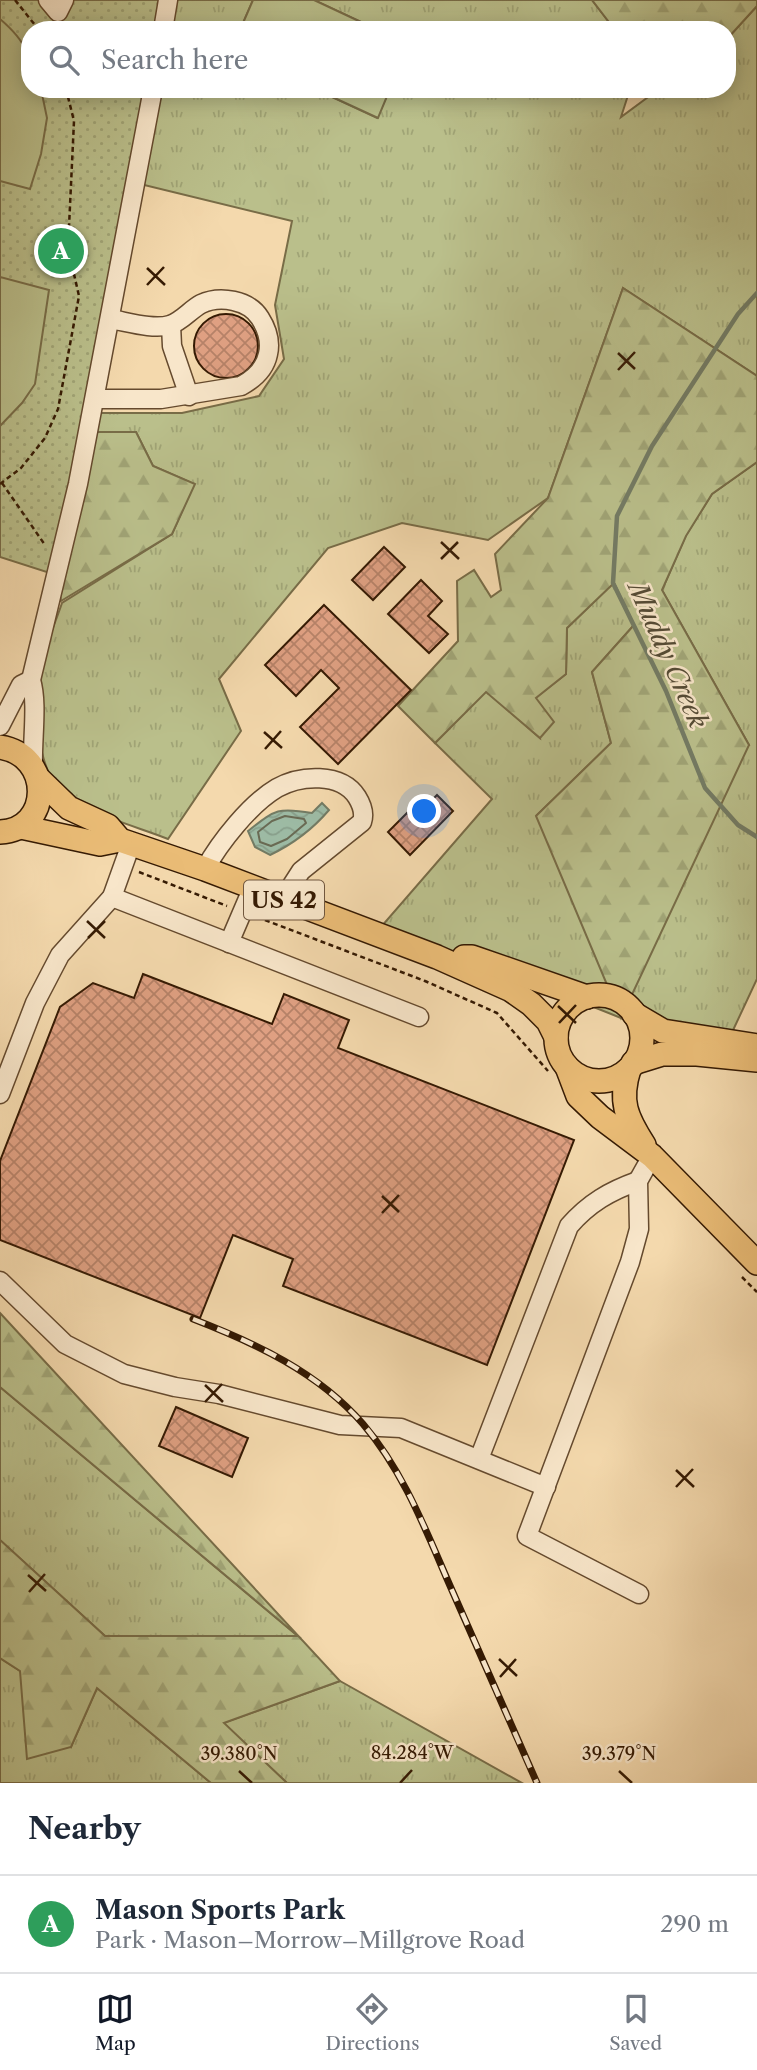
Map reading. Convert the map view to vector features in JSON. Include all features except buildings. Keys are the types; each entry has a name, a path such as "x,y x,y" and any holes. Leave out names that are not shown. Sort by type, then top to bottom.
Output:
{"main road":[{"name":"US 42","path":"0,747 19,752 69,808 108,826 126,842 437,957 511,990 531,1003 548,1021 556,1037"},
{"name":"US 42","path":"10,829 37,806 40,796 36,772"},
{"name":"US 42","path":"10,829 100,844 126,842"},
{"name":"US 42","path":"437,957 472,957 587,997"},
{"path":"757,1046 663,1031 634,1014 618,999 604,995 575,1002 564,1012 556,1037 559,1054 578,1096 652,1156 757,1263"},
{"path":"634,1014 642,1031 642,1045 623,1087 625,1107 632,1126 652,1156"},
{"path":"567,1067 578,1076 605,1081 618,1077 631,1066 662,1054 698,1054 757,1060"}],"street":[{"path":"48,0 58,12 64,0"},
{"path":"164,21 168,0"},
{"path":"36,772 32,740 35,693 31,680 78,484 151,98"},
{"path":"95,399 161,400 232,388 251,381 265,364 269,353 266,328 258,314 231,300 202,304 171,325 157,327 110,319"},
{"path":"171,325 172,346 189,396"},
{"path":"0,726 21,685 31,680"},
{"path":"205,869 235,826 278,788 293,782 320,778 344,784 360,802 362,822 301,871 283,899"},
{"path":"0,1094 35,1003 54,965 112,897 126,842"},
{"path":"229,943 253,887"},
{"path":"112,897 419,1017"},
{"path":"639,1594 527,1536 630,1262 639,1229 638,1181 652,1156"},
{"path":"478,1459 569,1226 583,1209 610,1191 638,1181"},
{"path":"0,1281 65,1344 124,1374 175,1387 219,1394 340,1425 401,1428 546,1487"}],"path":[{"path":"15,0 32,21"},
{"path":"47,548 1,484 21,468 45,438 58,409 79,296 68,248 74,121 68,98"}],"green space":[{"path":"0,0 168,0 164,21 21,21 21,98 151,98 56,575 0,557"},
{"path":"168,0 253,0 244,21 164,21"},
{"path":"253,0 314,0 359,21 244,21"},
{"path":"314,0 592,0 608,21 359,21"},
{"path":"592,0 757,0 757,6 736,29 736,21 608,21"},
{"path":"757,6 757,376 623,288 548,498 488,540 402,523 328,548 219,679 241,731 168,839 97,813 61,791 53,781 42,754 37,692 39,671 62,603 172,534 194,484 153,466 136,432 89,432 92,413 182,413 259,396 284,359 275,305 292,221 136,183 151,98 334,98 377,118 386,98 627,98 621,117 647,98 736,98 736,29"},
{"path":"0,19 21,41 21,98 43,98 47,118 41,154 30,189 0,181"},
{"path":"335,98 386,98 378,118"},
{"path":"0,277 49,290 35,384 22,403 0,426"},
{"path":"623,288 757,376 757,462 712,494 686,536 662,590 749,745 621,1018 536,816 611,743 592,672 634,625 614,583 567,628 566,674 536,698 554,722 540,738 486,692 435,743 398,706 458,641 457,581 474,570 491,597 501,590 495,554 548,498"},
{"path":"89,432 136,432 153,466 195,484 172,534 61,601 56,575"},
{"path":"757,462 757,979 727,1043 631,1024 556,992 374,935 492,799 435,743 486,691 540,738 535,698 566,674 567,628 613,583 634,625 592,672 611,743 536,816 749,745 662,590 686,535 712,494"},
{"path":"0,1313 340,1681 224,1723 287,1783 211,1783 97,1688 71,1747 27,1759 20,1671 0,1658 0,1540 105,1636 298,1636 0,1387"},
{"path":"0,1387 299,1637 105,1636 0,1540"},
{"path":"0,1658 20,1671 71,1747 97,1688 211,1783 0,1783"},
{"path":"340,1681 522,1783 287,1783 223,1723"}],"water":[{"path":"322,803 329,810 294,841 270,855 255,847 248,831 264,818 291,810 312,813"}],"waterway":[{"name":"Muddy Creek","path":"757,293 738,314 652,446 617,516 613,583 666,691 705,788 738,825 757,837"}],"railway":[{"path":"193,1319 262,1349 306,1374 345,1406 378,1442 423,1524 537,1783"}],"place":[{"name":"Mason Sports Park","path":"61,251"}]}
